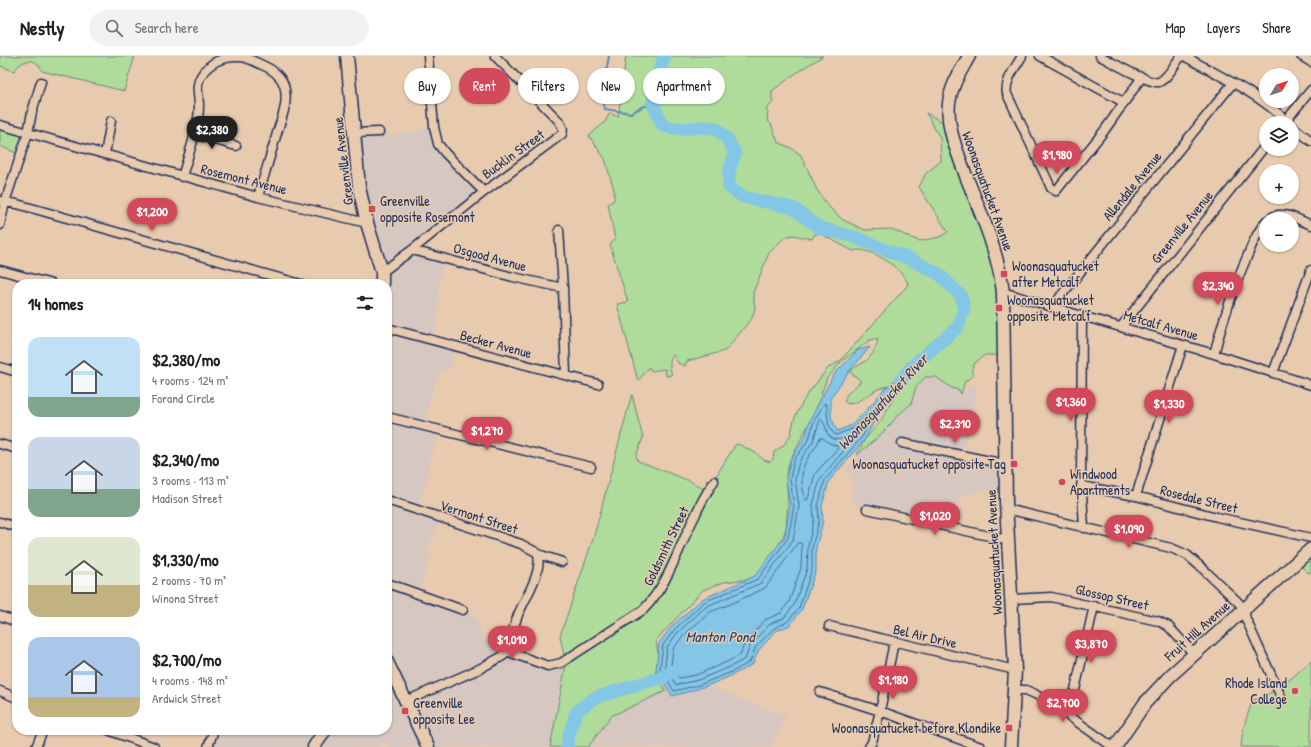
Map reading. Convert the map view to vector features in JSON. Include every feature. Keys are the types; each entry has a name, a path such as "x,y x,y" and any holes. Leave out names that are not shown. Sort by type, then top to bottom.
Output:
{"street":[{"name":"Greenville Avenue","path":"347,56 359,187 382,278"},
{"path":"428,56 434,127 438,144 484,192"},
{"name":"Bucklin Street","path":"382,278 412,250 484,192 562,134 563,130 559,122 495,56"},
{"name":"Woonasquatucket Avenue","path":"969,56 952,88 949,103 950,123 951,133 958,155 995,252 1002,280 1007,540 1012,599 1015,670 1011,747"},
{"path":"1022,56 1010,78 1006,89 1007,94 1047,179 1052,188 1056,190 1104,131 1142,77"},
{"path":"1040,56 1123,102"},
{"path":"1100,56 1151,82 1156,83 1161,81 1167,75 1181,56"},
{"path":"1184,56 1233,83 1277,111 1282,116"},
{"path":"1301,56 1311,62"},
{"path":"182,177 199,111 198,82 200,77 209,65 214,62 228,58 241,57 267,67 276,74 284,84 286,103 268,168 258,197"},
{"path":"0,225 3,202 28,133 40,82"},
{"name":"Allendale Avenue","path":"1054,307 1060,297 1233,83"},
{"path":"1293,116 1311,90"},
{"path":"105,154 111,122"},
{"name":"Rosemont Avenue","path":"0,125 182,177 367,223"},
{"path":"354,133 379,132"},
{"path":"1299,132 1311,141"},
{"path":"194,134 236,146"},
{"name":"Greenville Avenue","path":"1121,327 1259,154"},
{"path":"3,202 283,279"},
{"path":"1299,220 1311,225"},
{"path":"559,230 566,375"},
{"path":"1214,354 1229,303 1243,265 1259,231"},
{"name":"Osgood Avenue","path":"412,250 513,277 563,288"},
{"path":"0,270 33,279"},
{"path":"1273,373 1311,270"},
{"name":"Metcalf Avenue","path":"1003,292 1214,354 1311,385"},
{"path":"1082,316 1081,486 1084,528"},
{"name":"Becker Avenue","path":"392,329 598,384"},
{"path":"1136,496 1183,345"},
{"path":"0,367 12,371"},
{"path":"392,418 591,467"},
{"path":"902,443 1005,464"},
{"path":"0,444 12,448"},
{"name":"Goldsmith Street","path":"506,651 541,664 553,665 561,662 584,648 643,610 653,600 667,576 694,516 714,481"},
{"name":"Rosedale Street","path":"1081,486 1136,496 1217,517 1311,538"},
{"name":"Vermont Street","path":"392,502 521,544 538,554 562,562"},
{"path":"867,509 1007,540"},
{"path":"1006,509 1171,548 1187,555 1244,609 1246,619 1282,699"},
{"path":"0,522 12,526"},
{"name":"Fruit Hill Avenue","path":"1114,747 1145,703 1170,676 1311,549"},
{"path":"406,701 479,669 503,656 521,607 532,585 537,567 538,554"},
{"path":"392,585 463,610"},
{"name":"Glossop Street","path":"1012,599 1051,597 1158,621 1168,626 1194,654"},
{"path":"1066,714 1072,703 1094,606"},
{"path":"0,616 12,620"},
{"name":"Bel Air Drive","path":"829,626 1015,670"},
{"path":"869,747 872,742 880,711 894,642"},
{"path":"392,681 406,701 428,747"},
{"path":"1015,690 1026,690 1035,694 1114,747"},
{"path":"0,691 12,696"},
{"path":"820,692 880,711 981,747"},
{"path":"36,747 41,735"},
{"path":"122,735 154,747"},
{"path":"208,747 212,735"},
{"path":"314,747 322,735"}],"shaded area":[{"path":"430,128 484,193 413,250 445,261 439,279 438,318 433,339 455,348 450,369 448,372 439,371 440,375 434,383 425,424 440,430 432,454 428,460 429,469 424,489 416,509 441,519 425,551 431,558 423,577 419,592 462,610 470,611 480,623 479,629 481,634 484,637 489,635 504,653 540,666 565,660 566,665 550,747 389,747 387,742 377,747 208,747 213,735 308,735 317,741 322,735 392,735 392,279 378,279 355,134 388,136"},
{"path":"926,377 936,377 952,388 961,391 961,394 972,384 976,388 973,419 961,455 1003,465 1002,491 980,489 957,500 954,504 963,512 957,532 863,511 849,495 854,487 846,469 857,455 877,438 896,417 911,404 916,387"},
{"path":"714,683 721,691 787,716 771,747 588,747 611,716 666,691 669,695 700,689"}],"green space":[{"path":"0,56 135,56 124,91 42,71 40,66 33,61 21,64 14,71 0,66"},
{"path":"626,56 823,56 772,91 773,102 766,110 768,113 767,120 771,124 778,142 801,155 817,190 828,206 843,220 865,230 892,229 920,241 940,237 948,232 919,187 926,173 941,161 940,138 926,113 946,124 994,254 1002,355 985,355 975,363 972,369 973,376 965,381 961,394 960,391 952,388 936,377 925,377 916,387 911,404 896,417 877,438 857,455 865,439 880,422 896,394 897,389 892,385 878,389 855,403 848,404 844,401 847,394 861,381 850,371 872,355 877,345 878,338 870,340 841,362 827,378 815,412 790,460 786,474 788,502 786,528 783,537 765,570 751,579 724,582 703,590 656,640 659,663 655,672 666,691 611,716 588,747 550,747 566,665 560,636 594,536 632,395 643,438 636,456 638,461 690,481 707,491 735,445 738,444 756,453 764,460 770,462 773,459 774,452 783,446 790,436 795,417 806,396 828,368 840,361 907,286 908,283 899,271 884,259 867,251 853,251 819,233 814,235 812,239 793,235 785,237 769,253 753,293 755,308 752,318 725,351 687,361 685,366 678,363 673,355 670,363 672,375 666,376 665,369 651,371 649,367 638,381 617,304 628,302 610,245 615,239 608,204 614,200 614,190 605,159 589,136 605,122 610,113 618,117 620,104 635,104 635,68 624,68"},
{"path":"0,124 29,132 21,155 0,146"},
{"path":"1311,549 1311,572 1308,573 1298,563"},
{"name":"Rhode Island College","path":"1311,661 1311,747 1241,747 1245,723 1253,700 1262,698 1276,689 1277,686 1287,682"}],"water":[{"name":"Manton Pond","path":"870,347 848,373 831,397 831,417 837,431 852,425 874,402 883,390 912,366 875,420 865,439 829,481 822,506 823,521 816,548 816,570 802,609 790,625 776,631 758,651 753,664 714,683 672,696 656,669 659,643 672,626 702,599 755,576 785,536 790,505 786,479 791,458 805,437 810,420 834,374 858,350"}],"waterway":[{"path":"609,56 602,96 605,109 631,113 642,107 653,104"},
{"name":"Woonasquatucket River","path":"665,56 654,84 653,104 663,126 682,129 701,127 716,128 728,140 735,154 729,172 729,187 743,197 793,208 820,228 854,237 910,259 939,274 961,296 964,309 958,327 912,366 901,380"},
{"name":"Woonasquatucket River","path":"567,747 576,712 594,698 661,678 676,670"}],"place":[{"name":"Greenville opposite Rosemont","path":"372,209"},
{"name":"Woonasquatucket after Metcalf","path":"1004,274"},
{"name":"Woonasquatucket opposite Metcalf","path":"999,308"},
{"name":"Woonasquatucket opposite Tag","path":"1014,464"},
{"name":"Windwood Apartments","path":"1062,482"},
{"name":"Rhode Island College","path":"1295,691"},
{"name":"Greenville opposite Lee","path":"405,711"},
{"name":"Woonasquatucket before Klondike","path":"1009,728"}]}
